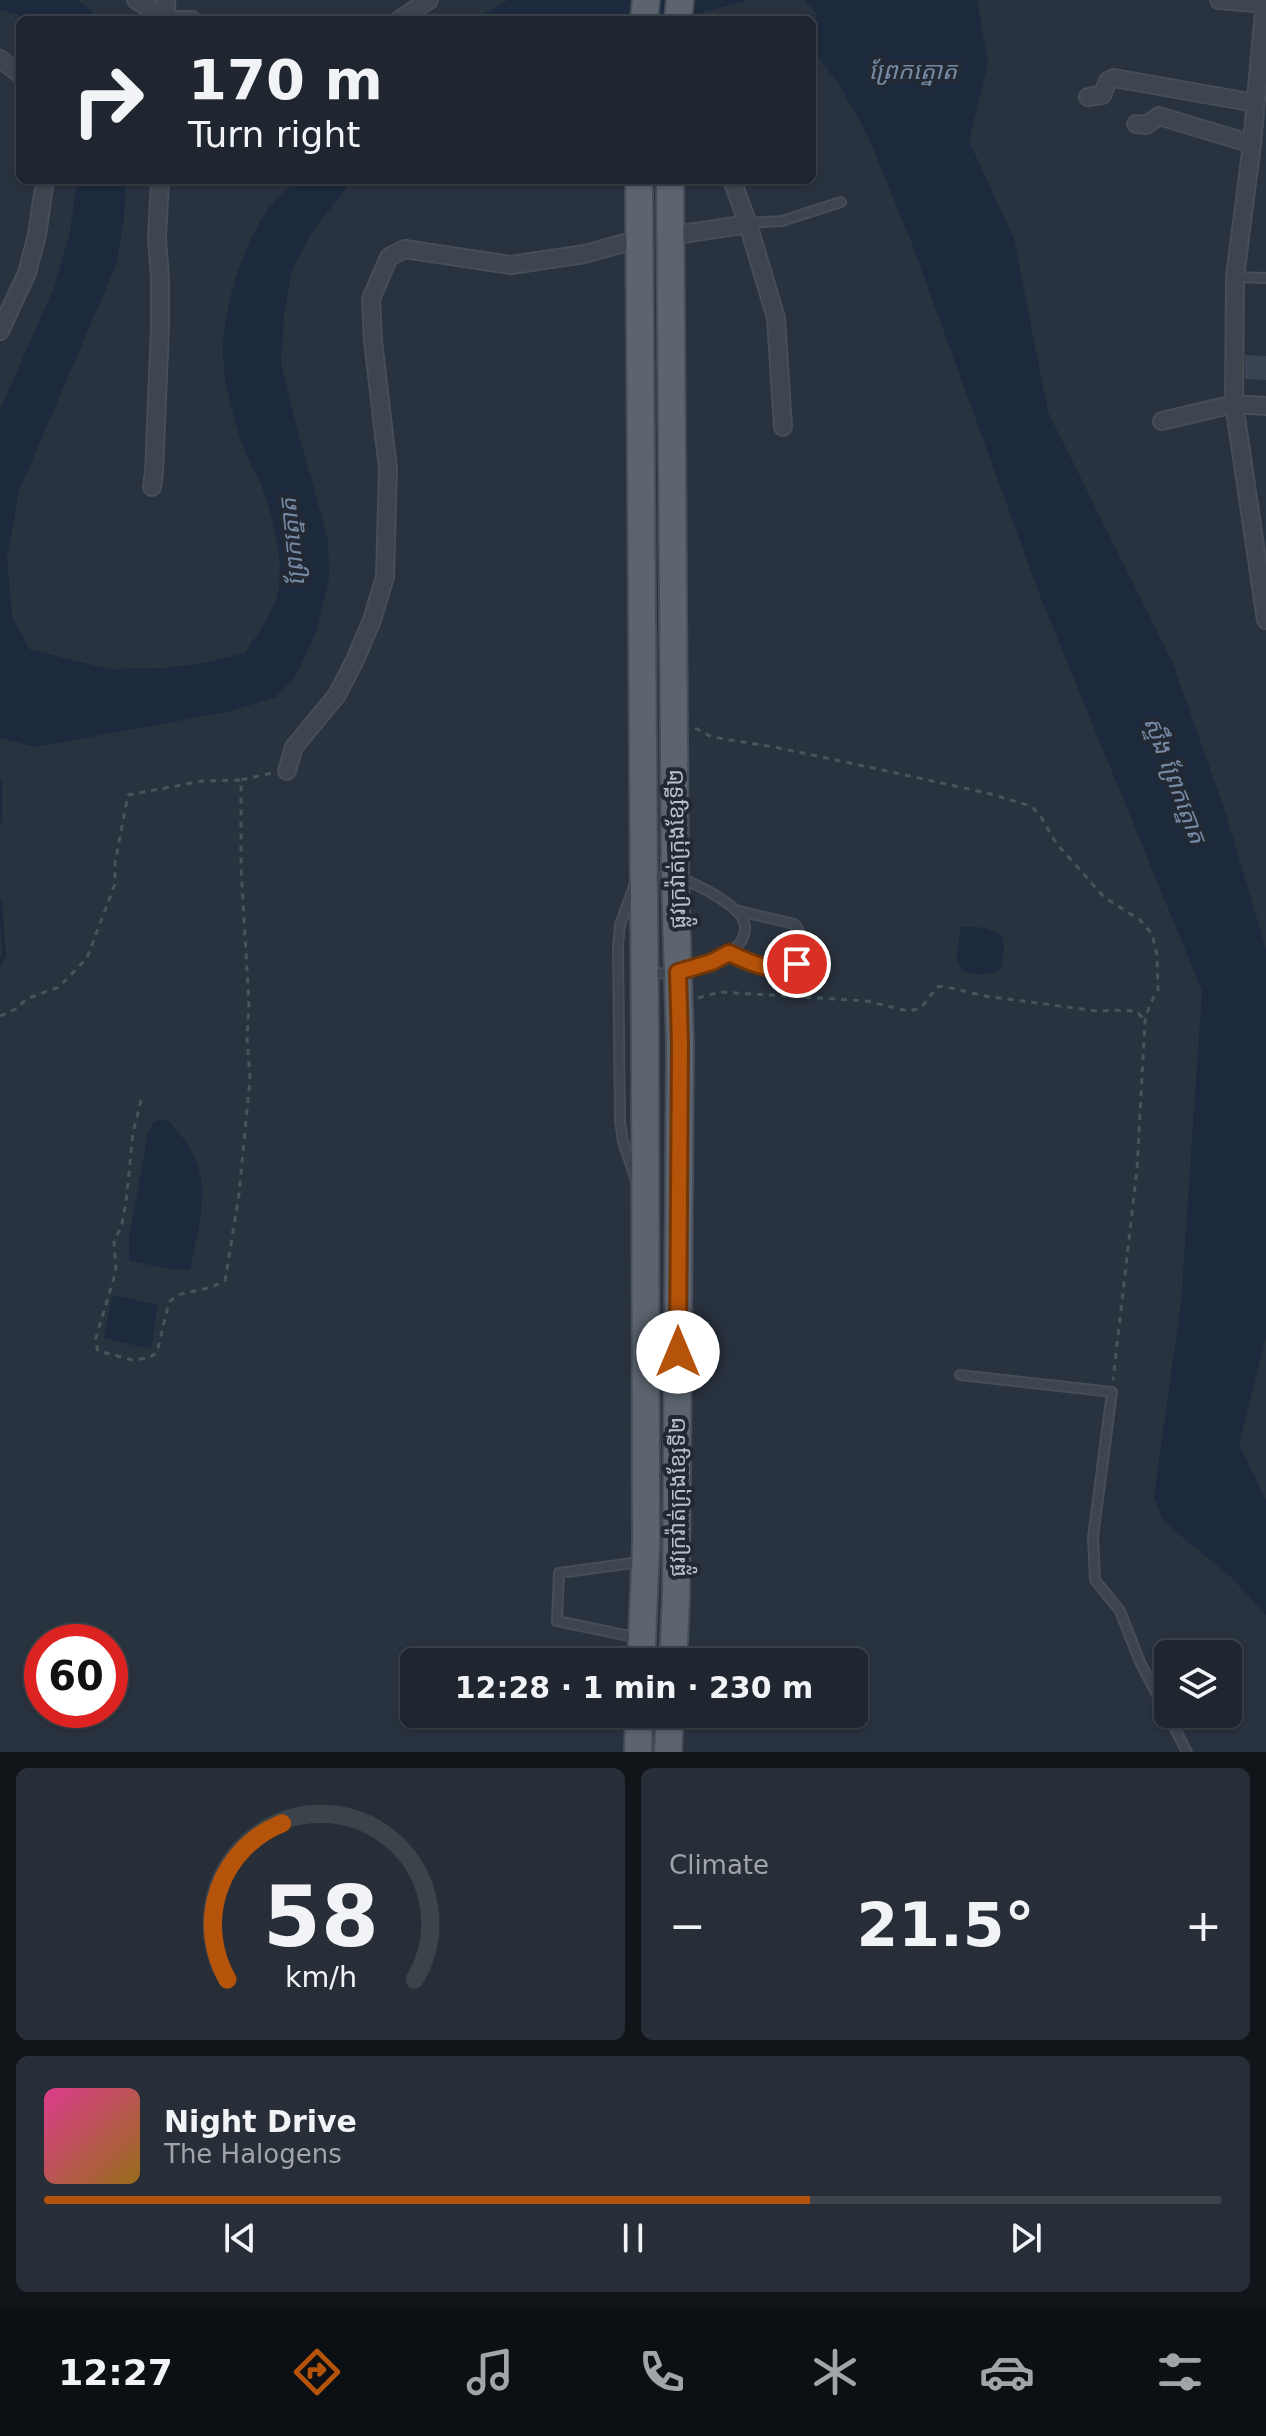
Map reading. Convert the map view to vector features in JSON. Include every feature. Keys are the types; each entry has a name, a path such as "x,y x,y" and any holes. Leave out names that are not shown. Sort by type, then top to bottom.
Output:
{"main road":[{"name":"ផ្លូវក្រវ៉ាត់ក្រុងខ្សែទី២","path":"639,184 645,1045 645,1561 642,1648"},
{"name":"ផ្លូវក្រវ៉ាត់ក្រុងខ្សែទី២","path":"670,184 675,877 680,1044 674,1648"},
{"path":"641,550 672,550"},
{"path":"645,1045 680,1044"},
{"path":"638,1752 639,1728"},
{"path":"668,1752 669,1728"}],"street":[{"path":"136,0 161,16"},
{"path":"405,16 429,0"},
{"path":"1219,0 1265,2 1252,144 1235,277 1234,404 1266,620"},
{"path":"1088,97 1102,95 1108,81 1114,78 1255,103"},
{"path":"1136,124 1146,125 1159,116 1252,144"},
{"path":"0,331 27,273 37,235 44,184"},
{"path":"152,487 160,327 157,238 160,184"},
{"path":"733,184 776,318 783,427"},
{"path":"669,236 748,224"},
{"path":"287,771 294,747 337,695 355,660 385,577 388,469 371,299 389,257 405,249 511,265 585,254 638,239"},
{"path":"1162,421 1234,404 1266,406"}],"lane":[{"path":"748,224 782,221 841,202"},
{"path":"1235,277 1266,278"},
{"path":"644,973 678,972 712,962 739,945 745,922 712,892 675,877 642,869 620,925 620,1121 623,1142 645,1208"},
{"path":"729,953 756,965 794,967 801,934 794,924 734,910"},
{"path":"960,1375 1112,1392 1093,1537 1095,1580 1120,1611 1140,1662 1187,1752"},
{"path":"636,1648 557,1621 559,1573 645,1561"}],"path":[{"path":"674,717 712,737 855,764 987,793 1031,806 1040,815 1056,843 1104,897 1140,920 1152,934 1157,955 1158,990 1145,1021 1137,1169 1112,1392"},
{"path":"0,1016 18,1008 26,999 59,987 87,958 115,884 120,826 128,795 202,781 241,780 287,771"},
{"path":"141,1100 133,1133 122,1224 114,1242 116,1271 95,1341 98,1351 133,1360 149,1358 157,1352 169,1302 177,1295 225,1281 250,1079 241,867 241,780"},
{"path":"679,1003 720,992 867,1001 908,1011 921,1008 937,987 943,986 985,996 1097,1011 1137,1012 1145,1021"}],"water":[{"path":"0,0 77,0 95,16 20,16 0,10"},
{"path":"508,0 749,0 690,16 479,16"},
{"name":"ព្រែកត្នោត","path":"804,0 977,0 988,63 969,141 1014,239 1048,412 1172,661 1225,811 1266,949 1266,1337 1239,1445 1266,1500 1266,1615 1231,1577 1163,1521 1154,1496 1181,1303 1202,991 1040,596 911,241 868,136 840,86 816,54 817,14"},
{"name":"ព្រែកត្នោត","path":"76,184 126,184 116,265 19,491 7,558 12,616 29,649 108,669 204,663 245,653 268,617 280,577 271,516 246,453 227,390 224,337 235,280 258,225 292,184 350,184 314,229 292,269 284,316 281,362 328,539 329,578 316,632 296,675 276,697 232,711 36,747 0,738 0,410 55,285 70,231"},
{"path":"961,926 986,928 1001,935 1004,945 1001,970 984,975 963,971 956,960"},
{"path":"167,1120 183,1138 200,1173 201,1208 190,1270 129,1260 129,1239 148,1133 154,1121"},
{"path":"112,1295 158,1305 151,1349 104,1338"}],"building":[{"path":"1245,355 1266,356 1266,380 1245,379"}],"waterway":[{"path":"0,781 0,821"},
{"path":"0,901 4,954 0,964"}],"route":[{"path":"678,1352 678,972 712,962 729,953 756,965 788,969 797,964"}],"water label":[{"name":"ស្ទឹង ព្រែកត្នោត","path":"1175,780"}]}
